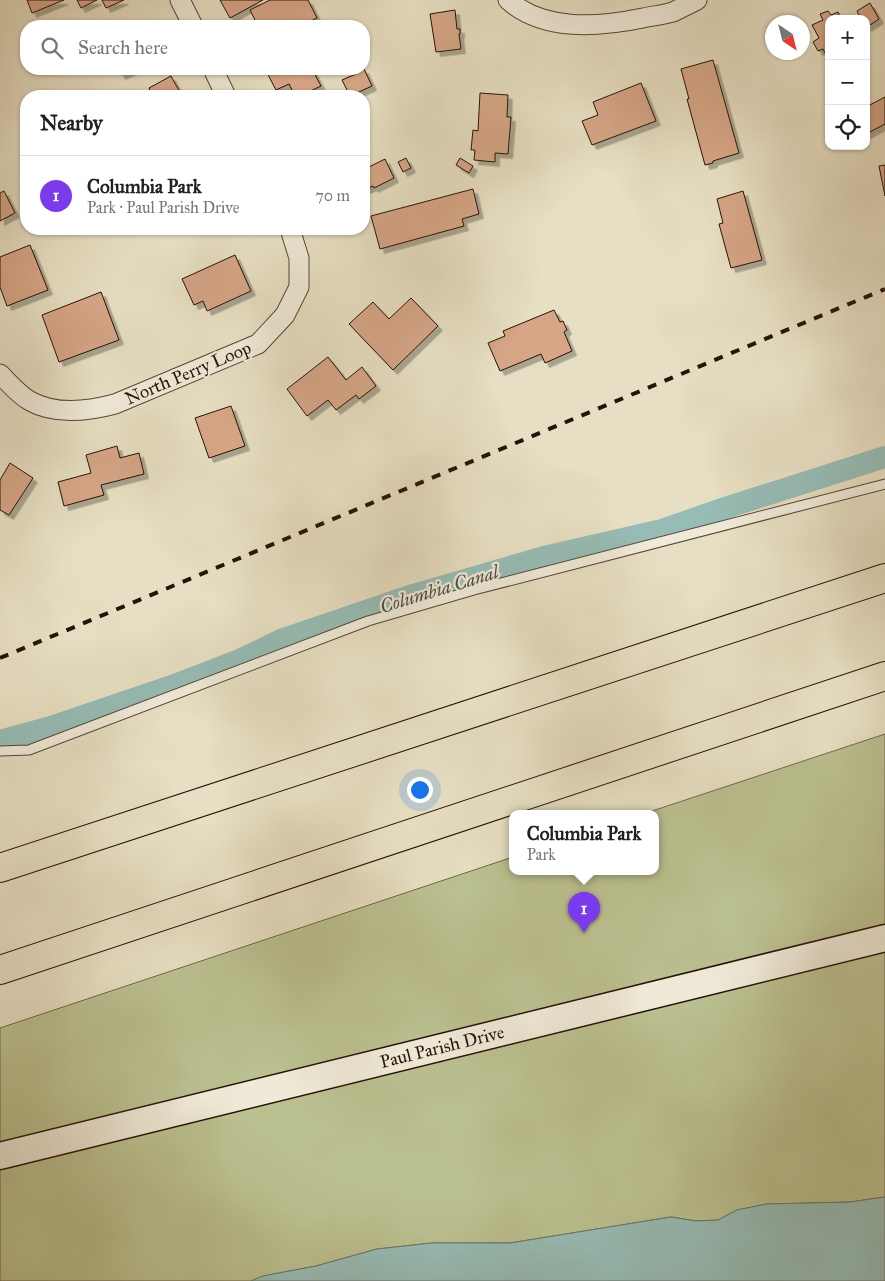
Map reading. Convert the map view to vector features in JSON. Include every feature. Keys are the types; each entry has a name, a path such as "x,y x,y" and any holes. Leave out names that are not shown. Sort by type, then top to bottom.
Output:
{"highway":[{"path":"0,868 885,578"},
{"path":"0,970 885,676"}],"street":[{"path":"180,0 190,20"},
{"path":"508,0 515,6 542,20 578,25 613,24 671,12 697,0"},
{"path":"216,75 223,90"},
{"name":"North Perry Loop","path":"0,374 30,401 56,409 91,410 115,404 258,344 286,314 299,287 299,258 292,235"},
{"name":"Paul Parish Drive","path":"0,1156 885,938"}],"lane":[{"path":"0,751 29,750 368,621 474,590 885,484"}],"green space":[{"path":"885,734 885,1197 850,1202 767,1204 737,1210 718,1220 696,1221 671,1217 510,1243 432,1243 377,1249 316,1266 263,1276 251,1281 0,1281 0,1028 509,858 509,875 659,875 659,810 655,810"}],"water":[{"path":"885,1197 885,1281 251,1281 263,1276 316,1266 377,1249 432,1243 510,1243 671,1217 696,1221 718,1220 737,1210 767,1204 850,1202"}],"building":[{"path":"27,0 64,0 32,13"},
{"path":"77,0 97,0 81,8"},
{"path":"102,0 124,0 106,8"},
{"path":"220,0 263,0 230,18"},
{"path":"270,0 308,0 317,18 313,20 255,20 250,10"},
{"path":"870,3 879,19 870,25 870,15 859,15 857,11"},
{"path":"455,10 457,29 460,29 461,49 436,52 430,14"},
{"path":"828,11 831,15 825,15 825,53 823,49 818,51 813,42 819,38 812,25 823,20 820,14"},
{"path":"713,60 739,153 705,165 681,69"},
{"path":"268,75 315,75 321,86 313,90 292,90 289,84 276,90"},
{"path":"354,75 367,75 372,86 363,90 347,90 342,80"},
{"path":"171,76 179,90 150,90 149,88"},
{"path":"641,83 656,121 592,145 582,121 598,115 593,102"},
{"path":"480,93 508,95 507,117 511,117 508,154 495,153 495,162 474,160 475,150 471,150 473,130 478,131"},
{"path":"885,97 885,124 870,132 870,105"},
{"path":"406,158 411,168 403,172 398,162"},
{"path":"460,158 473,166 469,173 456,165"},
{"path":"385,159 394,178 374,188 373,186 370,187 370,166"},
{"path":"885,165 885,196 879,166"},
{"path":"473,189 479,214 462,219 464,226 380,249 371,216"},
{"path":"4,191 15,213 0,221 0,193"},
{"path":"743,191 762,260 731,268 719,224 723,223 717,199"},
{"path":"30,245 48,290 7,306 0,287 0,257"},
{"path":"235,255 251,291 207,311 203,301 194,305 182,279"},
{"path":"101,292 119,340 59,362 42,315"},
{"path":"411,298 438,326 393,370 349,324 373,302 389,319"},
{"path":"554,310 560,322 563,321 567,330 564,332 572,351 545,363 541,354 500,371 488,343 505,336 503,331"},
{"path":"328,357 346,380 362,367 376,386 359,399 356,395 336,410 328,400 307,416 287,389"},
{"path":"231,406 245,446 209,458 195,418"},
{"path":"117,446 120,458 139,453 144,474 101,485 104,495 64,506 58,482 91,473 86,455"},
{"path":"10,463 33,478 9,515 0,510 0,480"}],"waterway":[{"name":"Columbia Canal","path":"0,741 54,726 172,686 242,659 281,640 413,595 544,557 662,530 885,457"}],"railway":[{"path":"0,658 885,289"}],"place":[{"name":"Columbia Park","path":"584,933"}]}
